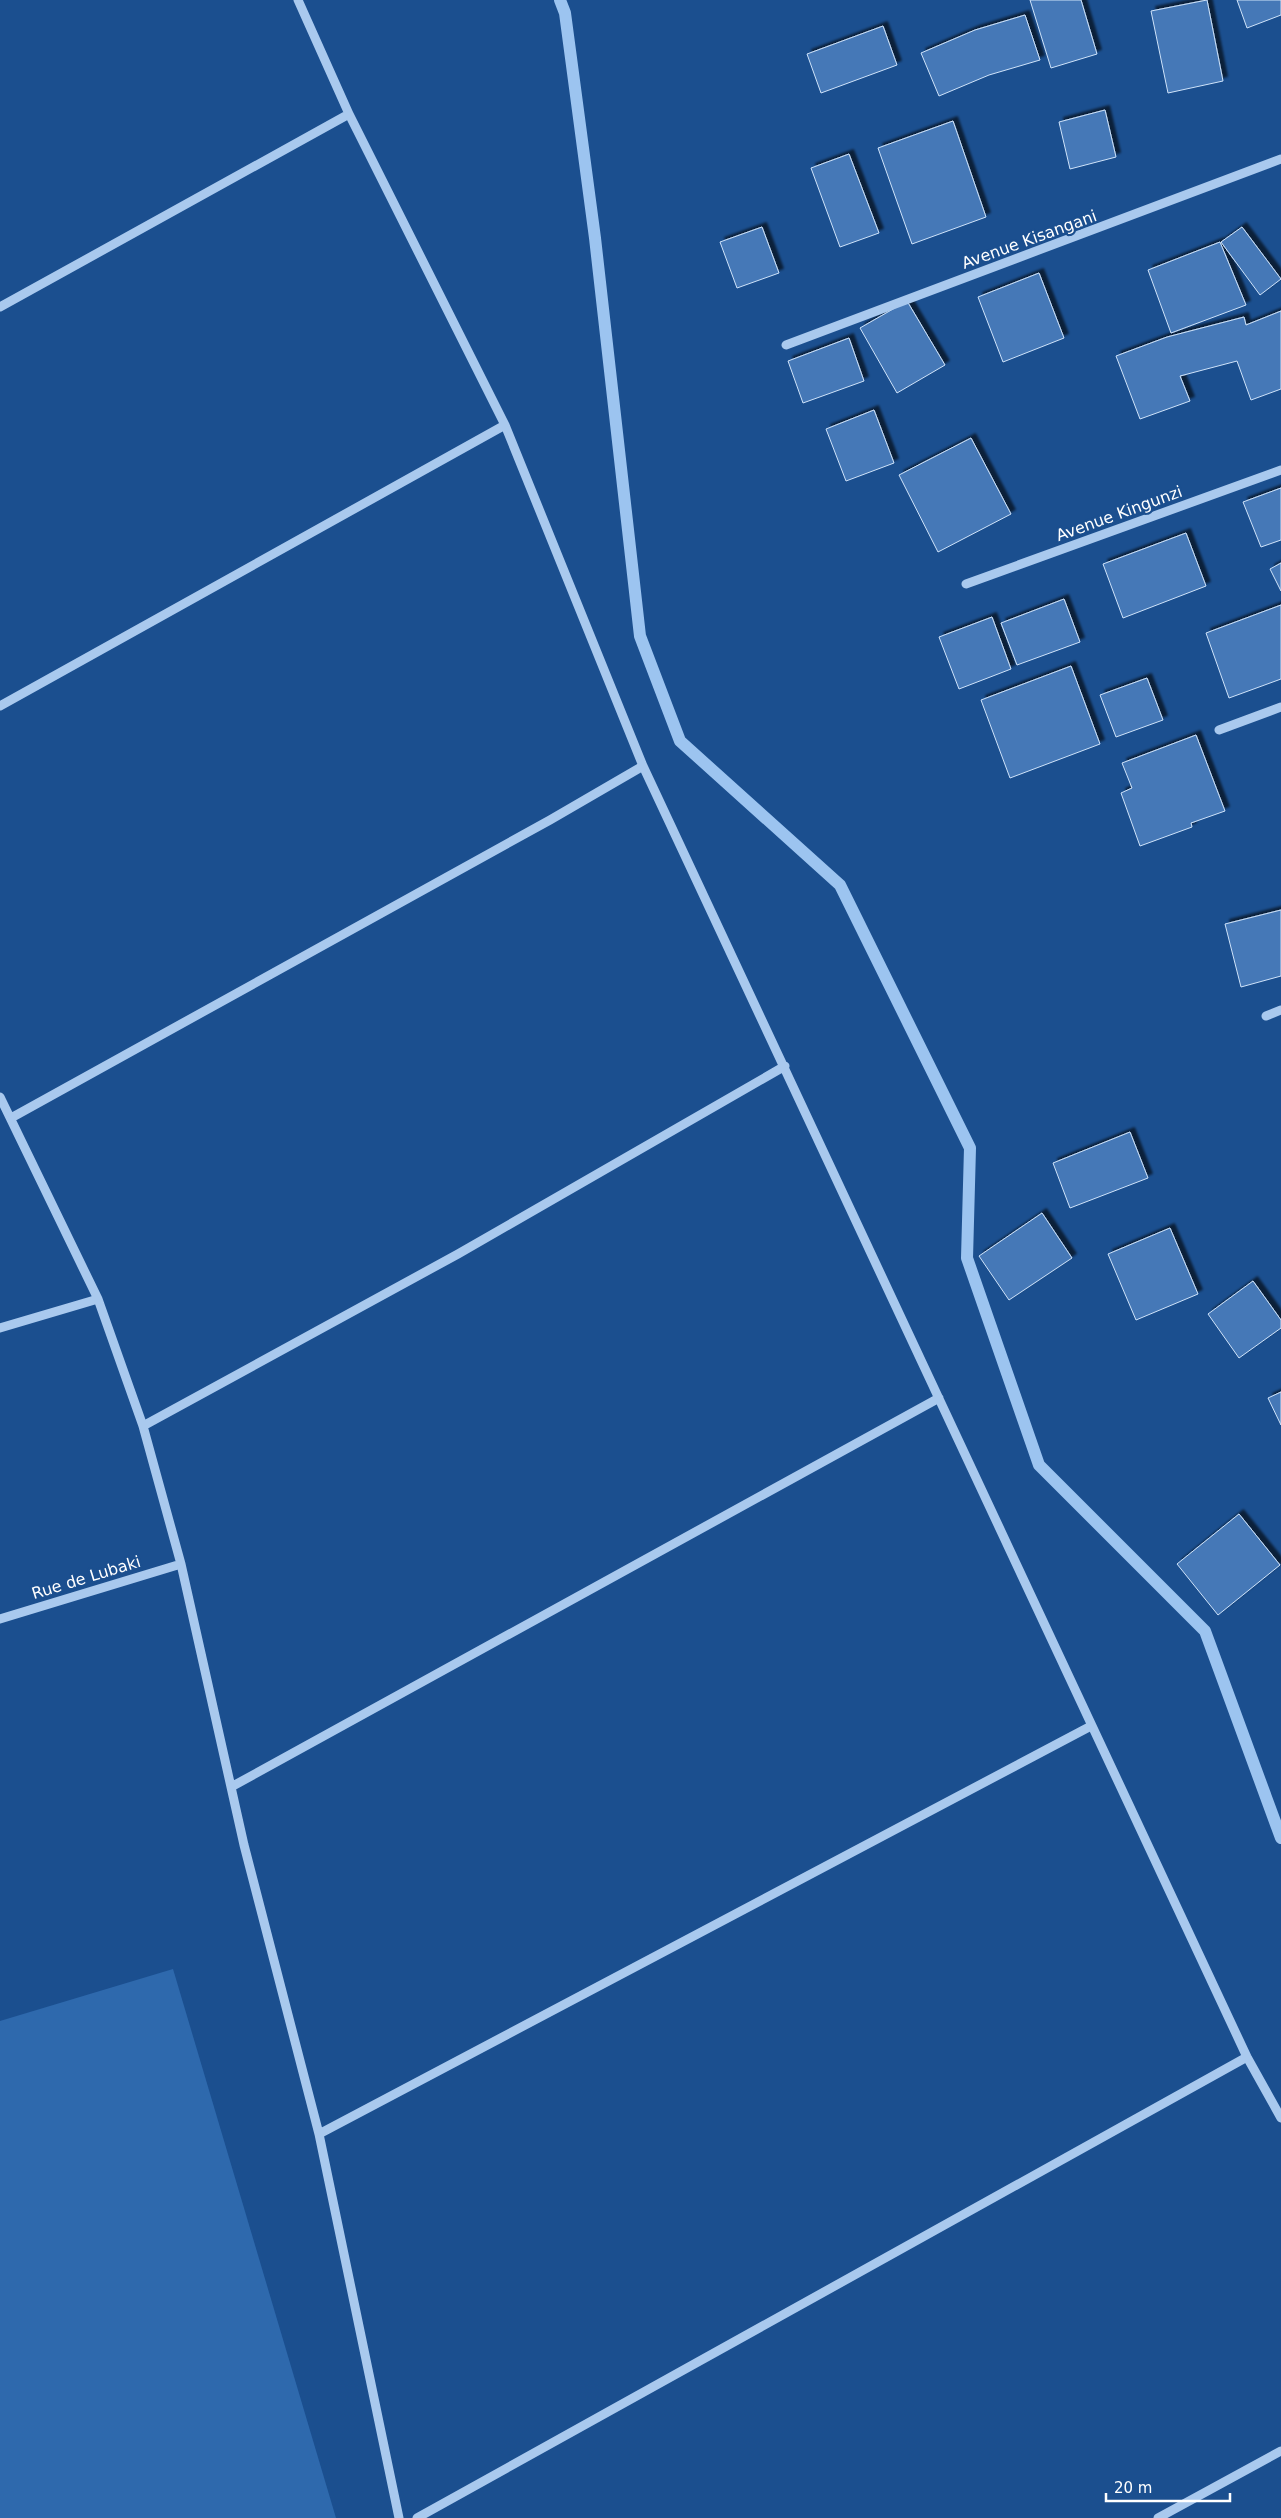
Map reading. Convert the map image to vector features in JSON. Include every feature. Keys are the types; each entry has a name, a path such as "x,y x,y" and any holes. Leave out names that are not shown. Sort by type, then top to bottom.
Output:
{"street":[{"path":"298,0 349,114 504,425 643,766 1247,2057 1281,2118"},
{"path":"0,307 349,114"},
{"name":"Avenue Kisangani","path":"786,345 1281,159"},
{"path":"0,706 504,425"},
{"name":"Avenue Kingunzi","path":"966,584 1281,470"},
{"path":"1219,730 1281,707"},
{"path":"11,1118 550,820 643,766"},
{"path":"1266,1016 1281,1010"},
{"path":"144,1426 458,1254 785,1066"},
{"path":"0,1097 98,1299 144,1426 181,1564 231,1787 319,2134 399,2518"},
{"path":"0,1328 98,1299"},
{"path":"231,1787 939,1398"},
{"name":"Rue de Lubaki","path":"0,1619 181,1564"},
{"path":"319,2134 1091,1726"},
{"path":"417,2518 1247,2057"},
{"path":"1158,2518 1281,2451"}],"shaded area":[{"path":"173,1969 336,2518 0,2518 0,2021"}],"building":[{"path":"1030,0 1081,0 1097,54 1051,68"},
{"path":"1207,0 1223,81 1168,93 1151,11"},
{"path":"1237,0 1281,0 1281,15 1247,28"},
{"path":"1025,15 1040,60 989,75 939,96 921,53 975,30"},
{"path":"883,26 897,65 821,93 807,54"},
{"path":"1105,110 1116,157 1070,169 1059,122"},
{"path":"953,121 986,217 912,244 878,148"},
{"path":"849,154 879,233 840,247 811,168"},
{"path":"762,227 779,273 737,288 720,242"},
{"path":"1242,227 1281,279 1260,295 1221,242"},
{"path":"1220,242 1246,305 1171,333 1148,270"},
{"path":"1039,273 1064,338 1003,362 978,297"},
{"path":"907,301 945,365 897,393 860,328"},
{"path":"1281,311 1281,389 1251,400 1237,361 1180,376 1190,401 1140,419 1116,356 1167,337 1244,317 1246,325"},
{"path":"849,338 864,381 803,403 788,361"},
{"path":"874,410 894,463 846,481 826,429"},
{"path":"971,438 1011,514 938,552 899,475"},
{"path":"1281,488 1281,540 1261,547 1243,502"},
{"path":"1186,533 1206,586 1123,618 1103,564"},
{"path":"1281,563 1281,591 1270,569"},
{"path":"1064,599 1080,642 1017,665 1001,623"},
{"path":"1281,605 1281,679 1229,698 1206,633"},
{"path":"992,617 1011,669 959,689 939,637"},
{"path":"1071,666 1100,744 1010,778 981,700"},
{"path":"1147,678 1163,720 1116,737 1100,695"},
{"path":"1196,735 1225,811 1191,823 1192,827 1140,846 1121,793 1132,788 1122,763"},
{"path":"1281,910 1281,976 1241,987 1225,924"},
{"path":"1130,1132 1148,1178 1070,1208 1053,1163"},
{"path":"1042,1213 1072,1258 1009,1300 979,1256"},
{"path":"1170,1228 1198,1294 1136,1320 1108,1254"},
{"path":"1253,1281 1281,1320 1281,1328 1239,1358 1208,1314"},
{"path":"1281,1392 1281,1425 1268,1398"},
{"path":"1239,1514 1280,1565 1218,1615 1177,1564"}],"waterway":[{"path":"560,0 565,13 595,238 640,636 680,741 840,885 970,1148 967,1258 1039,1465 1205,1631 1281,1838"}]}
